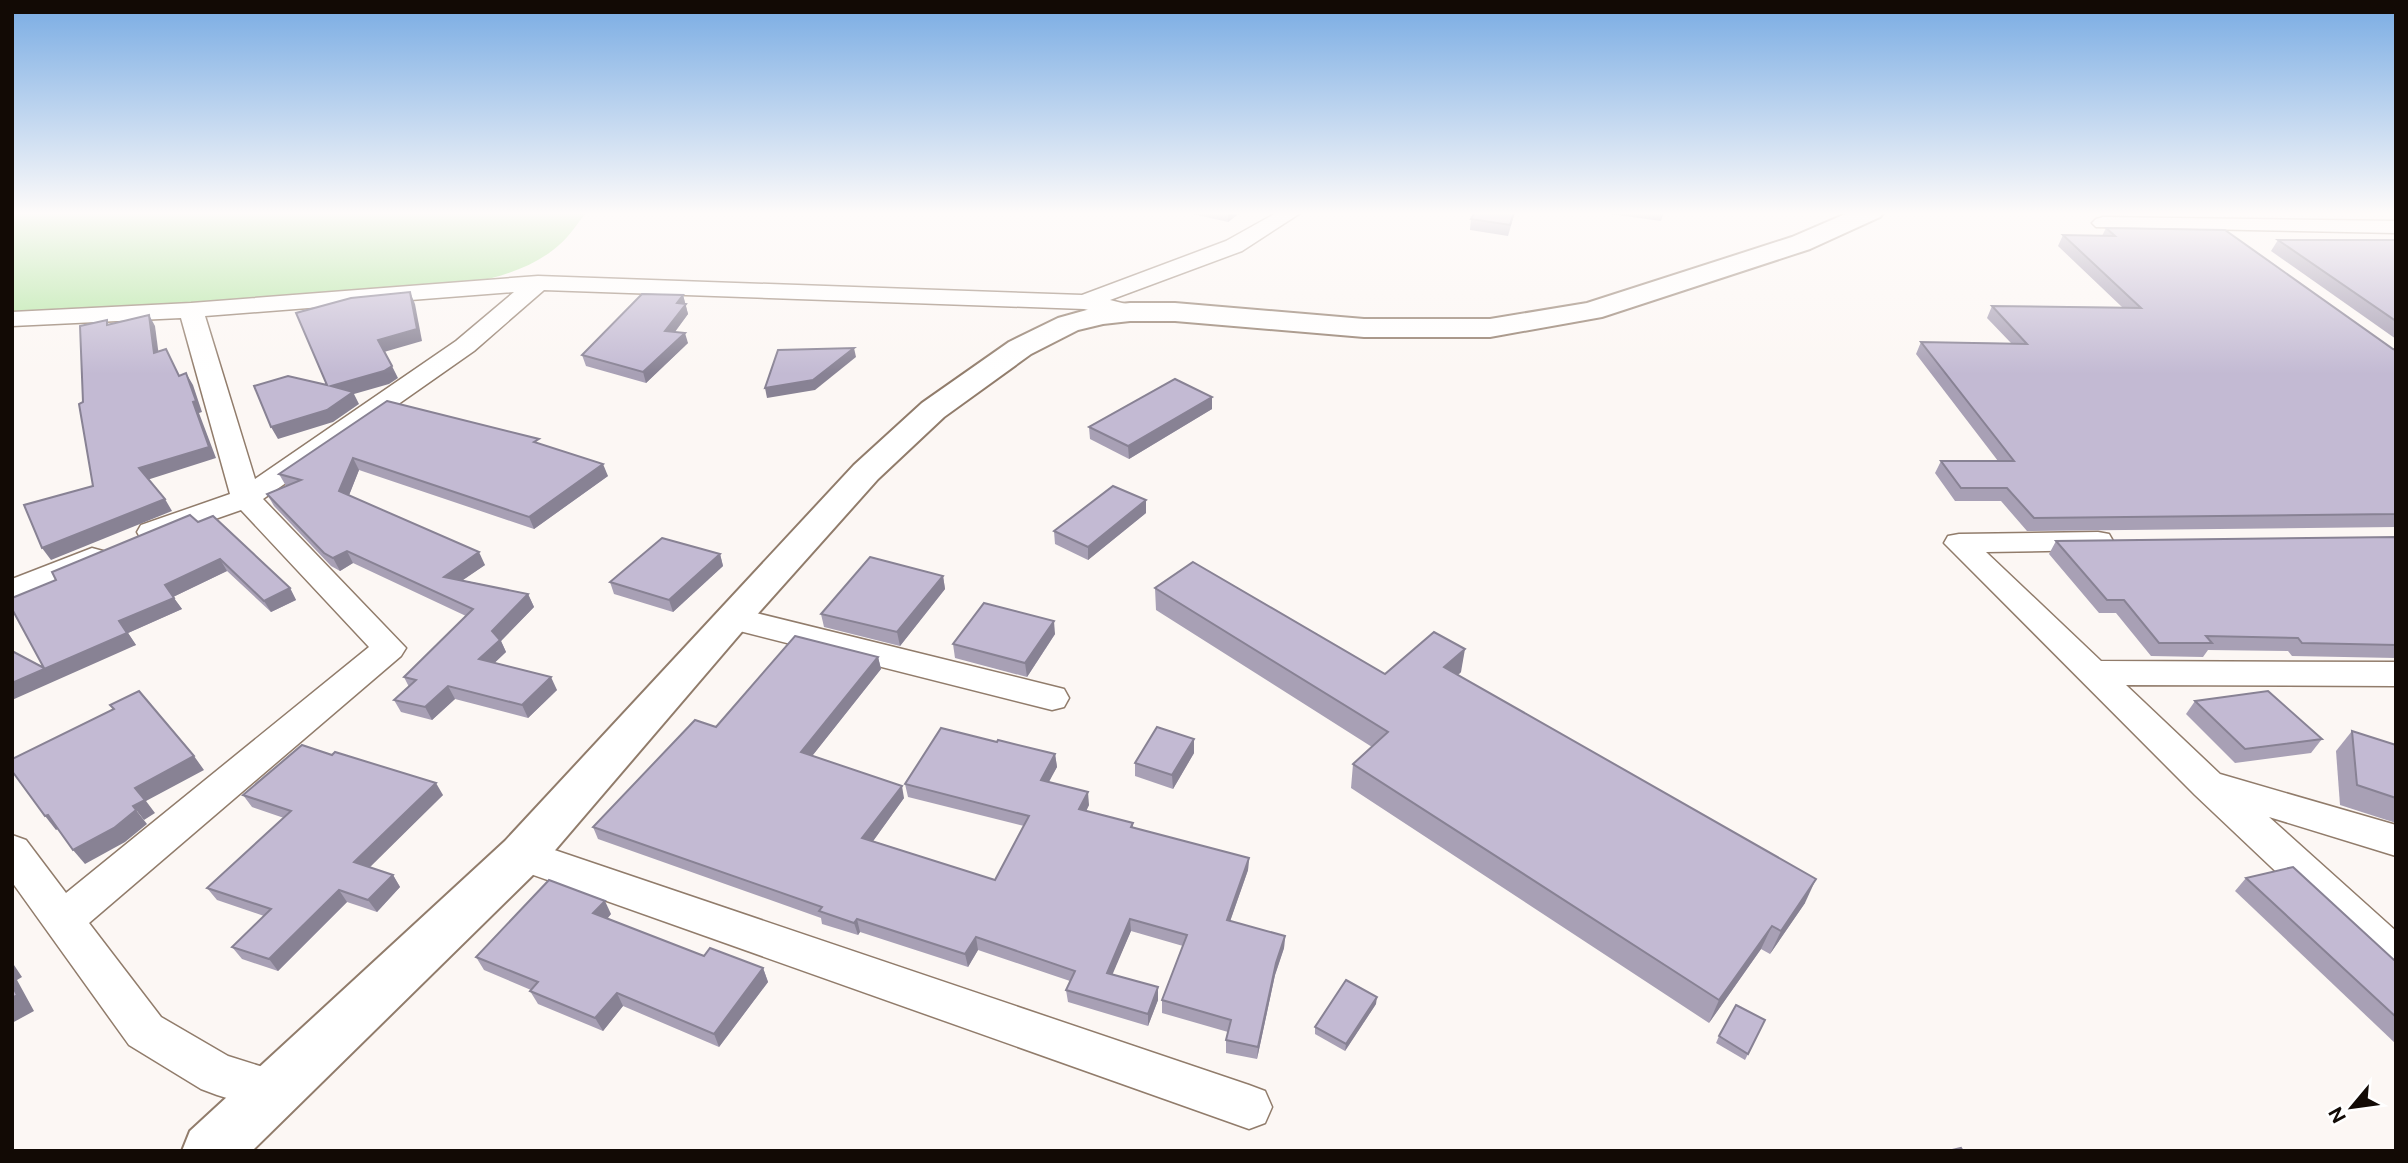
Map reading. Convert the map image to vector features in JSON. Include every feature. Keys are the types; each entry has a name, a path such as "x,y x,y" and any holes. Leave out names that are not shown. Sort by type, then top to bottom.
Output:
{"street":[{"path":"1084,302 1180,266"},
{"path":"211,1151 522,855 732,618 866,472 933,410 1020,348 1068,324 1101,315 1130,312 1175,312 1364,328 1490,328 1592,311 1729,266"},
{"path":"12,591 194,515 246,498 465,346 538,283"},
{"path":"12,319 191,310 538,283 1084,302 1130,312"},
{"path":"61,921 389,648 246,498 191,310"},
{"path":"2123,541 1959,543 2208,785 2396,958"},
{"path":"732,618 1052,698"},
{"path":"2091,673 2396,674"},
{"path":"2208,785 2396,841"},
{"path":"12,851 61,921 145,1031 217,1074 276,1091"},
{"path":"522,855 1249,1107"}],"green space":[{"path":"12,266 525,266 502,275 438,290 12,313"}],"building":[{"path":"2096,266 2276,266 2396,350 2396,514 2034,518 2007,488 1961,488 1941,461 2014,461 1921,342 2027,344 1992,306 2141,308"},
{"path":"2316,266 2396,266 2396,321"},
{"path":"410,292 417,329 378,340 392,366 384,371 331,386 353,392 327,410 271,427 254,386 288,376 327,385 296,313 351,298"},
{"path":"642,294 683,295 677,303 686,304 665,331 685,333 643,372 582,355"},
{"path":"149,315 154,353 166,349 179,376 186,373 209,447 139,468 165,499 42,548 24,505 93,486 79,404 83,402 80,326 107,320 107,325"},
{"path":"854,348 813,380 765,388 778,350"},
{"path":"1175,379 1212,397 1128,446 1089,427"},
{"path":"387,401 539,439 534,442 603,464 529,517 353,458 339,491 479,552 444,577 528,594 492,631 500,640 479,659 551,677 522,705 448,686 425,707 394,700 416,680 404,677 473,609 347,551 333,558 324,553 267,494 301,480 279,474"},
{"path":"1113,486 1146,500 1088,547 1054,531"},
{"path":"190,515 198,522 213,516 290,588 264,601 220,559 165,585 174,598 119,621 127,633 12,683 12,651 44,668 12,609 12,598 56,580 52,572"},
{"path":"2396,537 2396,645 2302,643 2298,638 2206,636 2212,643 2159,643 2124,600 2107,600 2056,541"},
{"path":"662,538 720,554 669,600 610,582"},
{"path":"870,557 943,576 897,632 821,614"},
{"path":"1193,562 1385,674 1434,632 1465,649 1444,667 1816,879 1781,931 1772,926 1719,1000 1353,764 1388,732 1155,588"},
{"path":"984,603 1054,621 1025,663 953,644"},
{"path":"795,636 878,657 801,752 902,786 862,838 995,880 1029,816 905,784 941,728 1055,754 1041,780 1088,792 1079,809 1133,823 1131,827 1249,858 1227,920 1285,936 1276,963 1258,1047 1226,1040 1231,1020 1162,1000 1187,935 1130,919 1107,973 1158,987 1148,1014 1066,990 1075,971 976,937 965,954 857,919 854,923 819,911 822,907 593,827 695,720 716,727"},
{"path":"139,691 194,756 135,788 145,800 133,806 136,810 114,828 73,850 12,771 12,759 114,709 110,705"},
{"path":"2268,691 2322,739 2245,749 2195,701"},
{"path":"1157,727 1194,739 1172,775 1135,763"},
{"path":"2352,731 2396,745 2396,798 2357,785"},
{"path":"302,745 332,755 335,752 436,783 354,862 393,875 368,900 339,890 269,959 232,947 271,909 207,888 291,811 243,795"},
{"path":"2293,867 2396,961 2396,1017 2246,878"},
{"path":"549,880 605,901 593,913 704,956 710,948 763,968 714,1034 617,993 595,1018 530,991 538,982 476,957"},
{"path":"1346,980 1377,997 1346,1044 1315,1027"},
{"path":"12,985 17,995 12,998"},
{"path":"1736,1005 1765,1020 1748,1054 1719,1036"}]}
